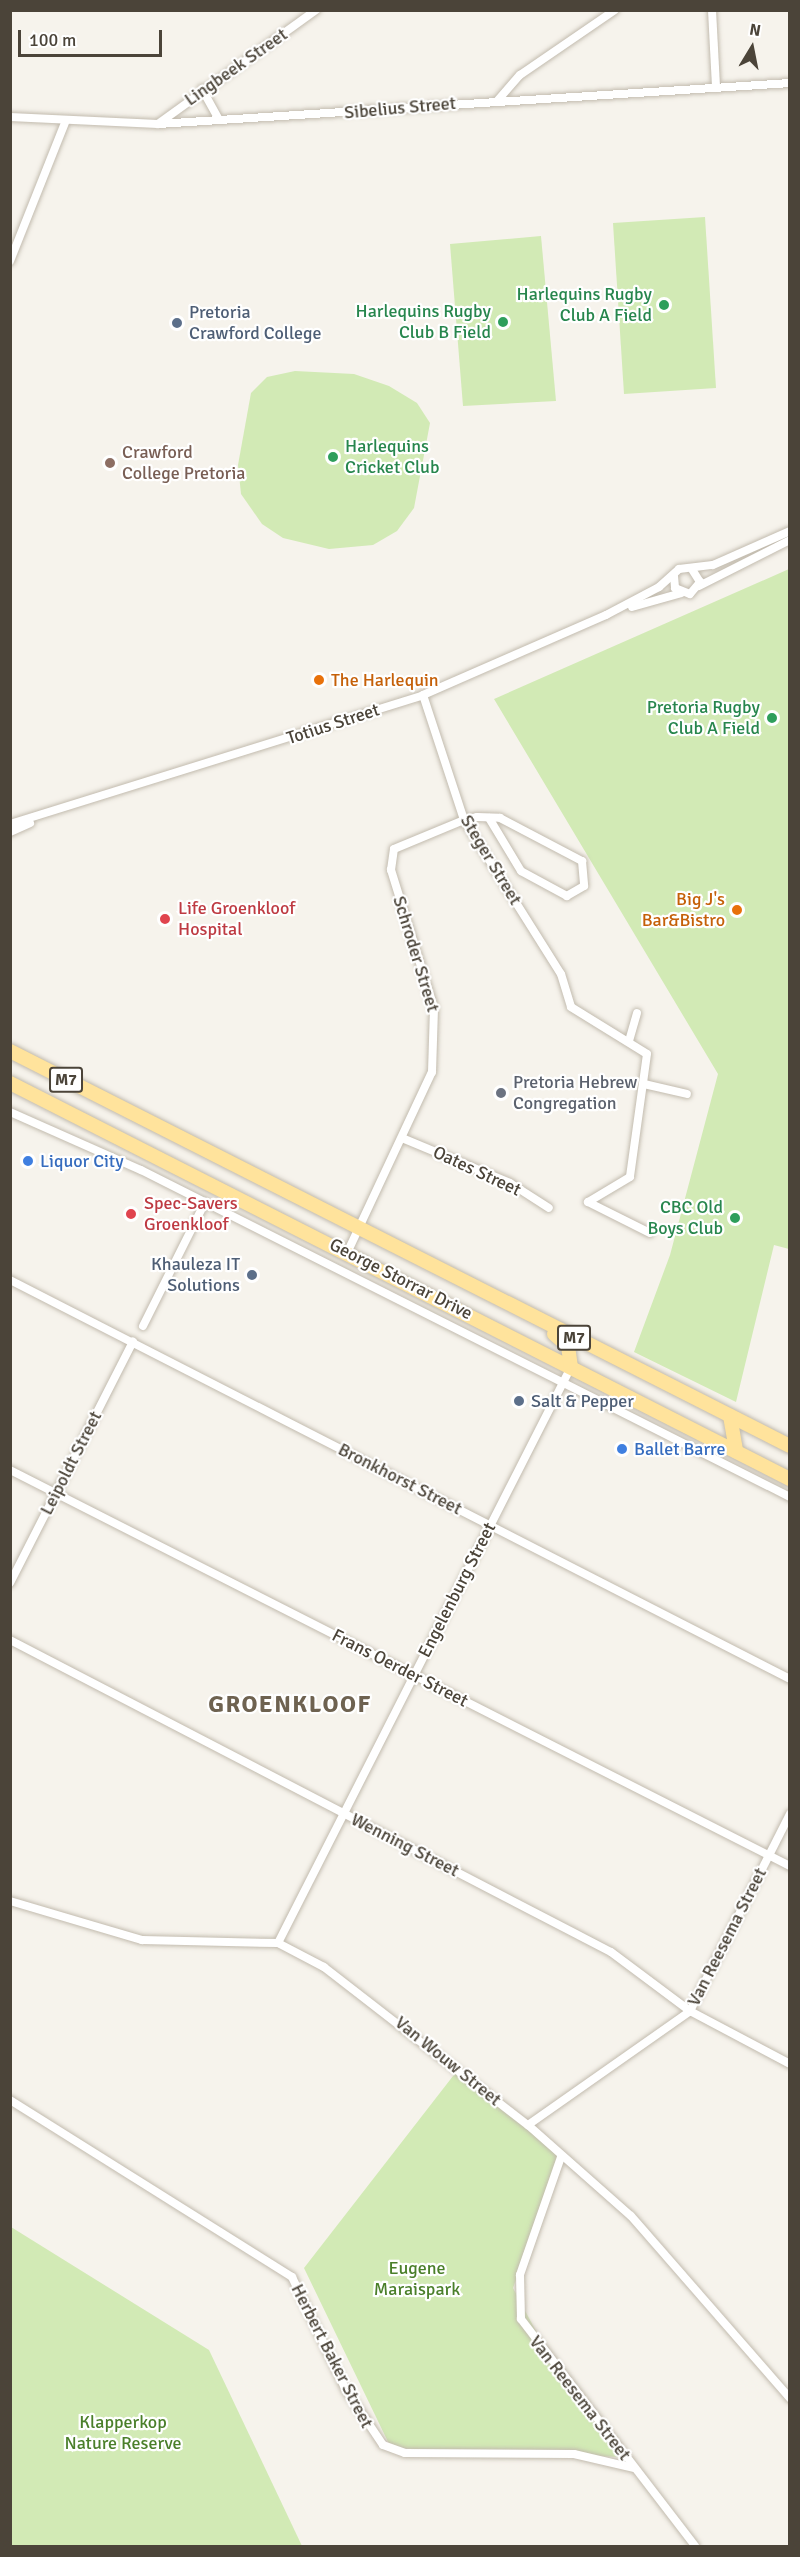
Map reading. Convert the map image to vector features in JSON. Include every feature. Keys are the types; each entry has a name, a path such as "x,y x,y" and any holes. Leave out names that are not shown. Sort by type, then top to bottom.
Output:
{"main road":[{"name":"George Storrar Drive","path":"10,1051 360,1226 789,1446"},
{"name":"George Storrar Drive","path":"10,1083 348,1251 789,1479"},
{"path":"10,1092 47,1102"},
{"path":"487,1292 502,1309 565,1341 571,1367"},
{"path":"571,1367 584,1354 600,1351"},
{"path":"701,1434 717,1430 730,1416"},
{"path":"730,1416 736,1452"}],"street":[{"name":"Lingbeek Street","path":"158,124 202,89 316,10"},
{"path":"498,100 520,75 615,10"},
{"path":"712,10 716,87"},
{"name":"Sibelius Street","path":"10,117 64,123 158,124 498,100 789,83"},
{"path":"202,89 219,120"},
{"path":"10,261 64,123"},
{"name":"Totius Street","path":"10,824 53,813 423,695 606,615 674,576 692,568 713,565 789,531"},
{"path":"692,568 699,586 789,540"},
{"path":"674,576 681,593"},
{"name":"Totius Street","path":"606,615 699,586"},
{"name":"Steger Street","path":"423,695 464,820 564,980 571,1007 647,1054 644,1084"},
{"name":"Totius Street","path":"10,832 53,813"},
{"name":"Schroder Street","path":"348,1251 430,1083 436,1023 392,856 401,843 464,820 489,818 511,821 582,861 584,886 567,896 521,871 489,818"},
{"path":"629,1041 637,1013"},
{"path":"650,1233 588,1202 630,1177 644,1084 687,1094"},
{"name":"George Storrar Drive","path":"10,1112 205,1203 563,1381 789,1497"},
{"name":"Oates Street","path":"402,1138 510,1183 549,1208"},
{"path":"143,1326 205,1203"},
{"name":"Bronkhorst Street","path":"10,1280 789,1679"},
{"name":"Leipoldt Street","path":"10,1583 133,1342"},
{"name":"Engelenburg Street","path":"278,1942 571,1367"},
{"name":"Frans Oerder Street","path":"10,1470 789,1866"},
{"name":"Wenning Street","path":"10,1640 611,1952 690,2012 789,2064"},
{"name":"Van Reesema Street","path":"528,2125 690,2012 789,1814"},
{"path":"10,1901 142,1940 278,1942"},
{"name":"Van Wouw Street","path":"278,1942 361,1994 528,2125 561,2157 637,2222 789,2398"},
{"name":"Herbert Baker Street","path":"10,2100 292,2277 346,2390 383,2445 405,2453 574,2454 634,2468"},
{"name":"Van Reesema Street","path":"561,2157 522,2266 517,2303 529,2333 634,2468"},
{"path":"634,2468 695,2547"}],"green space":[{"name":"Harlequins Rugby Club A Field","path":"705,217 716,388 624,394 613,223"},
{"name":"Harlequins Rugby Club B Field","path":"541,236 556,401 463,406 450,244"},
{"name":"Harlequins Cricket Club","path":"295,371 354,374 389,386 417,403 430,423 414,508 397,531 373,545 329,549 283,538 262,524 241,494 238,465 251,393 267,377"},
{"path":"789,569 789,1249 774,1245 736,1402 634,1352 670,1255 718,1074 494,699"},
{"name":"Eugene Maraispark","path":"460,2067 561,2155 513,2288 564,2384 620,2457 391,2448 304,2268"},
{"name":"Klapperkop Nature Reserve","path":"11,2227 209,2350 302,2546 11,2546"}],"place":[{"name":"Harlequins Rugby Club A Field","path":"664,305"},
{"name":"Harlequins Rugby Club B Field","path":"503,322"},
{"name":"Pretoria Crawford College","path":"177,323"},
{"name":"Harlequins Cricket Club","path":"333,457"},
{"name":"Crawford College Pretoria","path":"110,463"},
{"name":"The Harlequin","path":"319,680"},
{"name":"Pretoria Rugby Club A Field","path":"772,718"},
{"name":"Big J's Bar&Bistro","path":"737,910"},
{"name":"Life Groenkloof Hospital","path":"165,919"},
{"name":"Pretoria Hebrew Congregation","path":"501,1093"},
{"name":"Liquor City","path":"28,1161"},
{"name":"Spec-Savers Groenkloof","path":"131,1214"},
{"name":"CBC Old Boys Club","path":"735,1218"},
{"name":"Khauleza IT Solutions","path":"252,1275"},
{"name":"Salt & Pepper","path":"519,1401"},
{"name":"Ballet Barre","path":"622,1449"}],"district":[{"name":"GROENKLOOF","path":"290,1705"}]}
